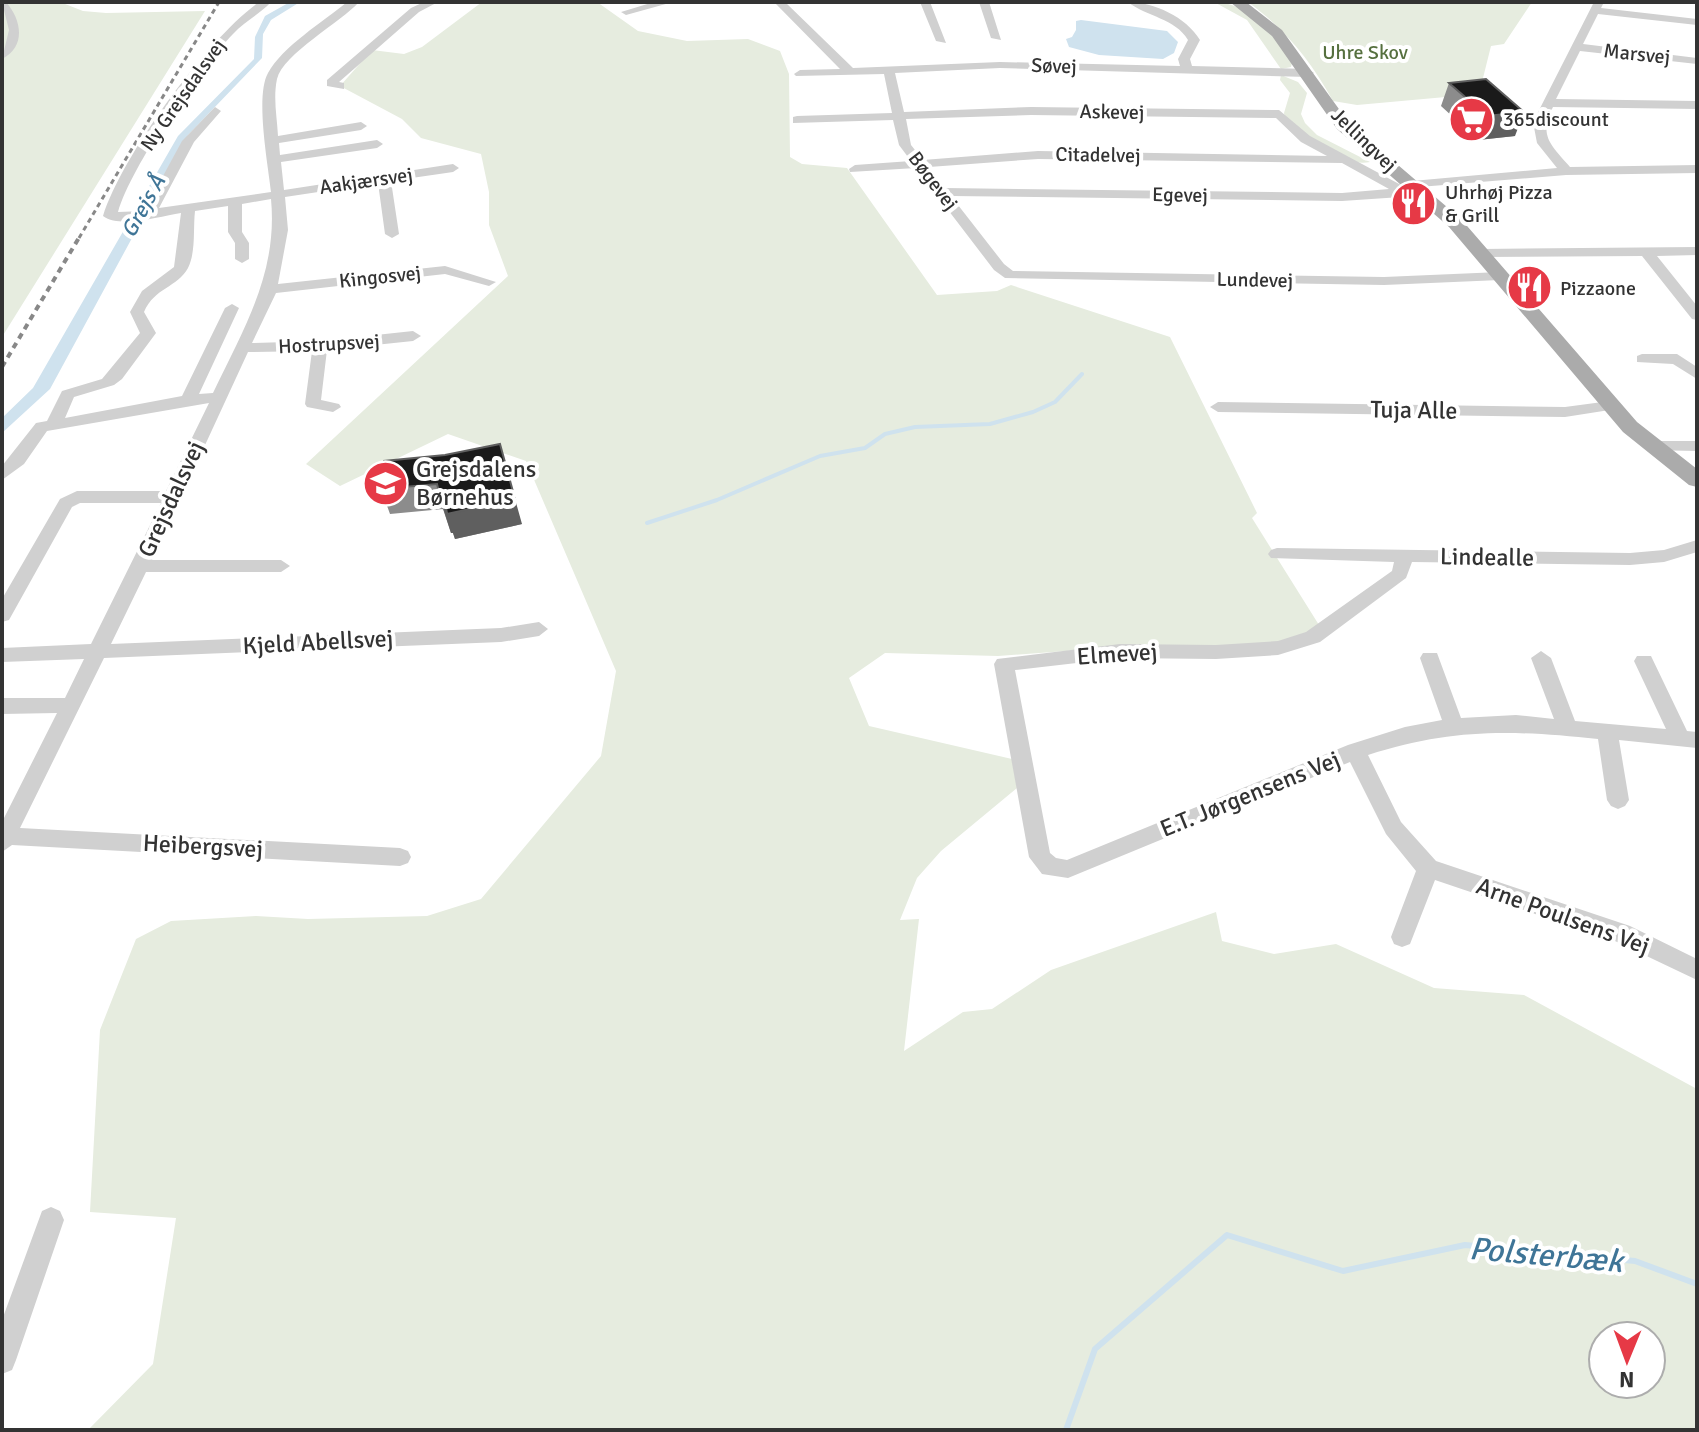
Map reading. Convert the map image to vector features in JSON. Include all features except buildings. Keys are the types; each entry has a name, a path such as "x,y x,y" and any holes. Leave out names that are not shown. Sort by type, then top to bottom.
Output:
{"main road":[{"name":"Jellingvej","path":"1237,2 1277,33 1343,126 1481,253 1610,406 1653,446 1697,480"}],"street":[{"name":"Ny Grejsdalsvej","path":"266,2 224,36 174,102 109,213 115,218 148,215 280,194"},
{"name":"Grejsdalsvej","path":"4,839 140,566 270,289 279,249 280,194 269,101 272,75 286,58 354,2"},
{"path":"340,86 331,83 415,10 433,2"},
{"path":"626,12 668,2"},
{"path":"779,2 850,72"},
{"path":"925,2 942,41"},
{"path":"984,2 997,38"},
{"path":"1133,2 1182,26 1193,36 1184,59 1187,70"},
{"path":"2,4 13,18 15,29 13,42 2,56"},
{"path":"1697,22 1598,7 1547,103 1538,131 1543,143 1569,175 1697,183"},
{"name":"Marsvej","path":"1577,47 1697,61"},
{"name":"Søvej","path":"800,74 1000,65 1308,73"},
{"name":"Bøgevej","path":"889,71 905,145 999,267 1010,275"},
{"path":"1547,103 1697,105"},
{"path":"148,215 192,134 215,111"},
{"name":"Askevej","path":"797,120 1031,111 1279,114 1290,130 1302,139 1411,189"},
{"path":"275,140 361,126"},
{"path":"276,159 377,144"},
{"name":"Citadelvej","path":"855,169 1038,155 1342,159"},
{"name":"Aakjærsvej","path":"280,194 453,168"},
{"path":"1566,171 1697,169"},
{"name":"Egevej","path":"941,192 1342,197 1566,171"},
{"path":"384,179 392,234"},
{"path":"235,201 235,232 242,243 242,259"},
{"path":"54,424 68,394 108,382 140,347 148,333 137,312 147,290 174,275 182,266 188,209"},
{"path":"1646,251 1697,316"},
{"path":"1481,253 1697,251"},
{"name":"Kingosvej","path":"270,289 445,270 489,282"},
{"name":"Lundevej","path":"1010,275 1384,281 1500,276"},
{"path":"188,400 232,308"},
{"name":"Hostrupsvej","path":"243,348 320,346 413,336"},
{"path":"320,346 313,404 333,407"},
{"path":"1642,359 1677,359 1697,374"},
{"path":"2,475 18,460 42,427 220,397"},
{"name":"Tuja Alle","path":"1218,407 1565,412 1610,406"},
{"path":"1653,446 1697,446"},
{"path":"2,615 66,503 77,497 172,497"},
{"name":"Lindealle","path":"1277,554 1630,559 1664,556 1697,546"},
{"name":"Elmevej","path":"1050,867 1040,857 1004,664 1120,651 1232,652 1278,648 1313,637 1400,574 1405,556"},
{"path":"140,566 281,566"},
{"name":"Kjeld Abellsvej","path":"2,655 501,635 539,629"},
{"path":"1430,658 1454,726"},
{"path":"1541,658 1567,726"},
{"name":"E.T. Jørgensens Vej","path":"1644,661 1689,739"},
{"path":"2,706 70,705"},
{"name":"E.T. Jørgensens Vej","path":"1050,867 1068,869 1355,751 1405,735 1454,726 1516,723 1689,739"},
{"path":"1607,730 1618,800"},
{"name":"Arne Poulsens Vej","path":"1355,751 1396,837 1407,852 1428,868 1622,933 1697,970"},
{"name":"Heibergsvej","path":"4,839 400,857"},
{"path":"1402,937 1428,868"},
{"path":"2,1360 51,1220"}],"green space":[{"path":"2,2 60,2 83,11 106,13 205,11 2,337"},
{"path":"482,2 597,2 638,31 687,41 748,39 780,51 789,74 790,157 802,164 847,168 937,295 997,291 1011,285 1170,337 1257,513 1252,518 1319,625 1309,632 1268,645 1146,645 998,656 885,653 849,678 869,726 1012,759 1017,788 941,851 917,878 900,920 919,919 904,1051 963,1012 992,1009 1051,970 1216,912 1222,941 1274,954 1336,944 1434,988 1524,995 1697,1089 1697,1430 88,1430 153,1364 176,1218 90,1212 100,1030 136,939 171,921 256,916 308,919 427,916 481,899 601,756 616,671 526,461 448,434 340,486 306,464 508,276 489,225 489,192 481,154 421,138 402,119 340,86 372,50 404,54 422,47"},
{"path":"1214,2 1238,8 1259,22 1293,59 1291,67 1281,69 1247,20"},
{"name":"Uhre Skov","path":"1248,2 1532,2 1504,44 1491,46 1479,94 1357,105 1333,101 1296,47"},
{"path":"1281,75 1298,82 1307,93 1301,114 1317,135 1370,162 1359,163 1336,155 1285,119 1290,93 1280,80"}],"water":[{"name":"Grejs Å","path":"290,2 300,2 271,20 263,34 262,58 188,135 50,389 2,433 2,418 33,388 178,136 254,59 255,37 265,16"},
{"path":"1076,21 1167,31 1178,42 1174,53 1163,59 1099,55 1069,47 1066,39 1072,37"}],"waterway":[{"path":"647,523 717,500 820,456 865,448 885,434 915,427 990,424 1033,412 1055,402 1082,374"},
{"name":"Polsterbæk","path":"1066,1430 1095,1349 1227,1235 1343,1271 1465,1245 1635,1261 1697,1284"}],"railway":[{"path":"79,238 219,2"},
{"path":"2,367 80,236"}],"place":[{"name":"365discount","path":"1472,119"},
{"name":"Uhrhøj Pizza & Grill","path":"1414,204"},
{"name":"Pizzaone","path":"1529,288"},
{"name":"Grejsdalens Børnehus","path":"385,483"}]}
